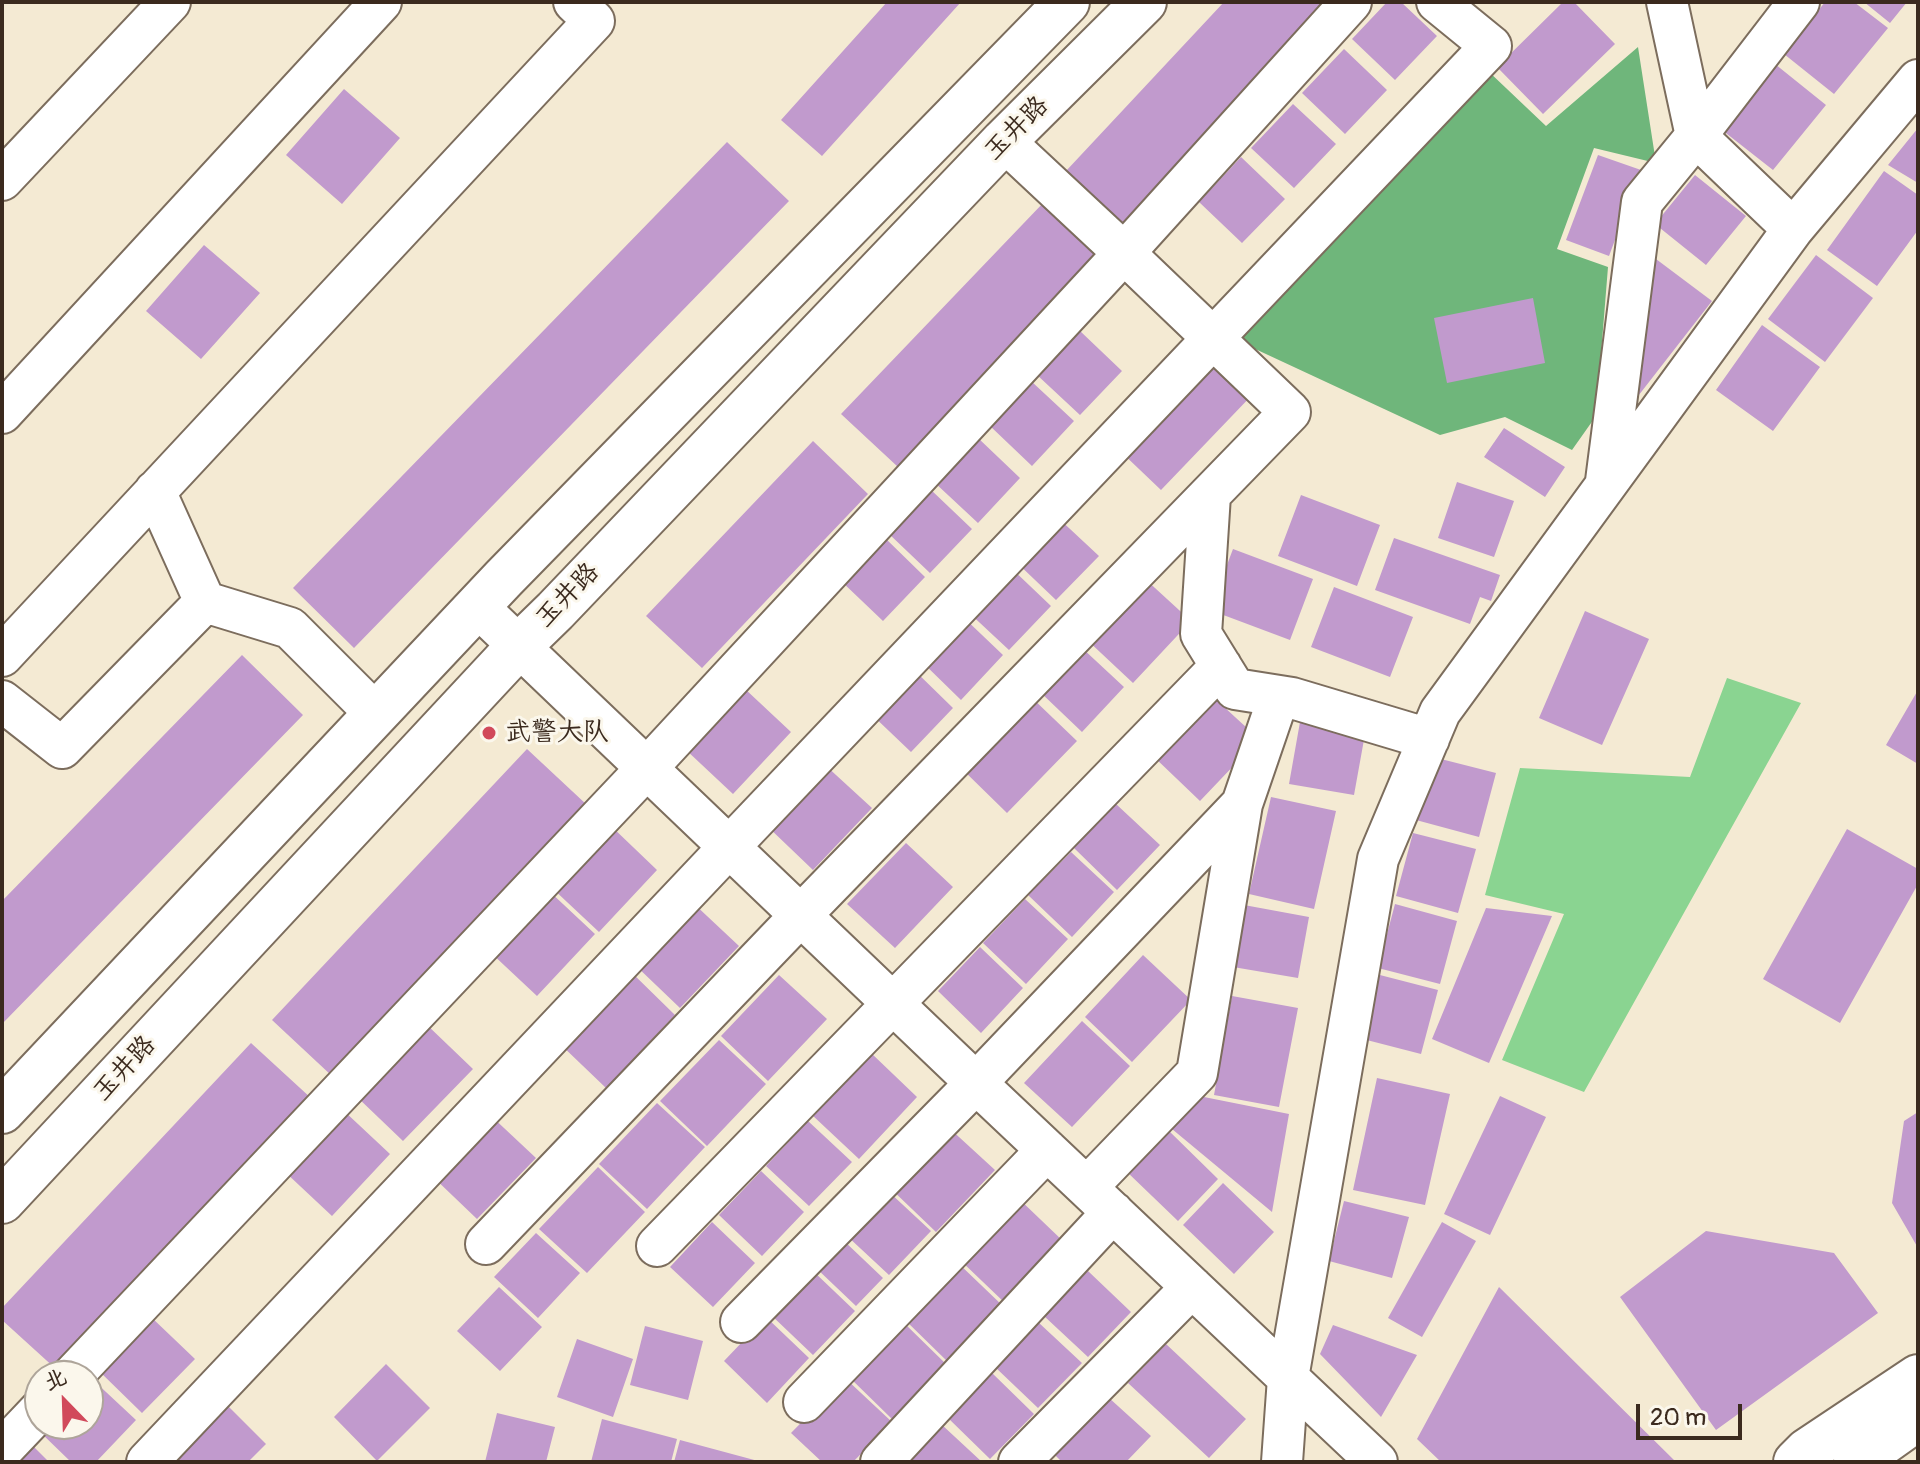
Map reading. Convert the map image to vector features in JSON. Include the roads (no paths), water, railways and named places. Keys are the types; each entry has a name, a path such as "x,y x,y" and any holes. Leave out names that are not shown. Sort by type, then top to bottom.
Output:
{"street":[{"path":"2,180 170,2"},
{"path":"2,413 381,2"},
{"path":"2,656 594,21 574,2"},
{"name":"玉井路","path":"2,1111 477,606 1067,2"},
{"name":"玉井路","path":"2,1201 518,647 1004,141 1144,2"},
{"path":"87,1360 646,769 1124,253 1351,2"},
{"path":"147,1462 1491,46 1437,2"},
{"path":"1667,2 1696,136 1793,229"},
{"path":"1605,485 1642,202 1799,2"},
{"path":"1280,1458 1288,1378 1378,859 1440,712 1793,229 1918,80"},
{"path":"486,1244 1290,412 1004,141"},
{"path":"155,491 205,602 290,628 375,713"},
{"path":"1210,495 1201,634 1235,689 1292,698 1429,739"},
{"path":"2,701 62,748 205,602"},
{"path":"477,606 1377,1462"},
{"path":"657,1246 1221,666"},
{"path":"881,1462 1100,1199 1197,1073 1242,804 1279,696"},
{"path":"741,1322 976,1083 1242,804"},
{"path":"804,1402 1047,1150"},
{"path":"1019,1462 1192,1287"},
{"path":"1796,1462 1807,1451 1918,1377"},
{"path":"1869,1459 1915,1426"},
{"path":"2,1450 24,1427"}],"place":[{"name":"武警大队","path":"489,733"}]}
